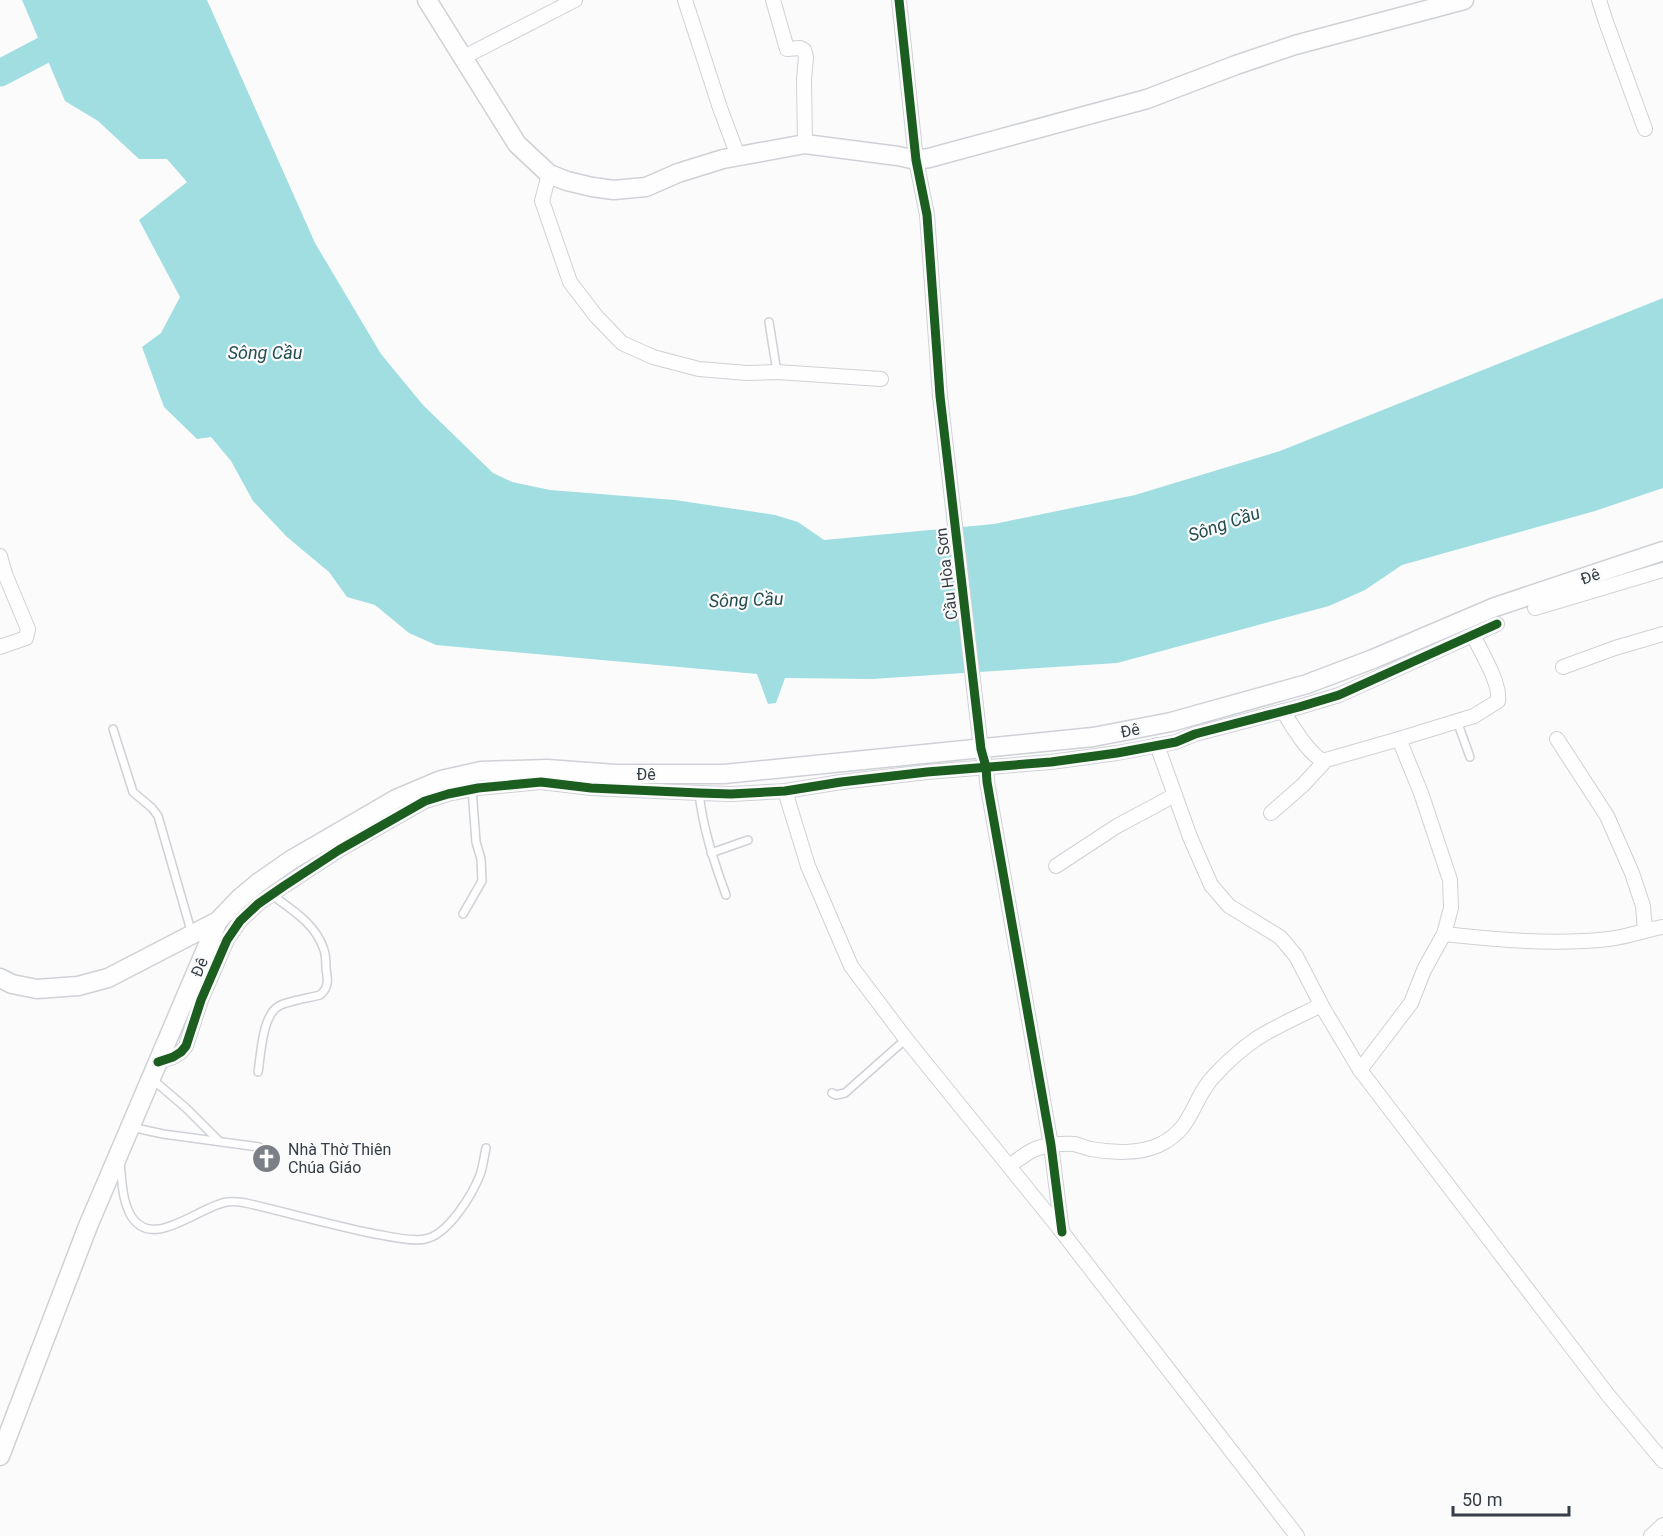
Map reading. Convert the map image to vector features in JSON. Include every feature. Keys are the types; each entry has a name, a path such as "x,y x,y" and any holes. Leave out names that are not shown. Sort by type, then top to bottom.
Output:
{"main road":[{"path":"427,0 517,144 549,174 592,187 614,190 646,187 678,173 723,159 805,144 916,160 929,158 1147,99 1295,45 1464,0"},
{"name":"Đê","path":"0,1455 88,1227 218,921 258,883 291,860 396,799 441,780 481,771 548,769 615,774 724,774 1093,736 1131,730 1171,722 1307,684 1373,659 1495,607 1663,550"},
{"path":"0,978 12,984 37,989 78,986 108,978 218,921"}],"street":[{"path":"462,58 575,0"},
{"path":"685,0 738,156"},
{"path":"773,0 787,49 800,48 804,50 806,57 805,144"},
{"name":"Cầu Hòa Sơn","path":"899,0 916,160 927,215 940,396 981,748 1051,1146 1062,1232"},
{"path":"1599,0 1645,129"},
{"path":"549,174 542,201 570,282 596,316 622,343 653,357 699,369 881,378"},
{"path":"0,556 28,629 26,638 0,647"},
{"path":"1535,608 1663,570"},
{"path":"155,1070 186,1046 201,1000 227,940 240,921 272,895 339,850 425,801 472,789 541,782 591,788 699,794 785,791 895,776 1051,762 1117,753 1176,742 1195,734 1338,695 1497,624"},
{"path":"1563,667 1663,634"},
{"path":"1323,761 1474,716 1497,701 1499,694 1473,635"},
{"path":"1283,711 1316,756 1323,761"},
{"path":"1360,1071 1411,1003 1424,970 1444,934 1450,908 1450,880 1421,793 1399,739"},
{"path":"1557,739 1607,816 1632,873 1643,906 1645,930"},
{"path":"1157,745 1190,837 1211,885 1229,906 1280,937 1296,956 1321,1005 1360,1071 1608,1395 1663,1461"},
{"path":"1271,813 1320,768 1323,761"},
{"path":"785,791 808,866 851,966 906,1039 1010,1165 1297,1536"},
{"path":"1056,866 1118,826 1175,795"},
{"path":"1444,934 1489,939 1557,942 1611,939 1663,927"},
{"path":"1010,1165 1033,1150 1051,1146 1073,1144 1092,1149 1117,1151 1158,1146 1173,1137 1184,1126 1203,1089 1215,1074 1256,1039 1321,1005"},
{"path":"1651,1536 1663,1525"}],"lane":[{"path":"769,322 777,372"},
{"path":"1457,721 1470,758"},
{"path":"113,729 133,792 158,816 192,934"},
{"path":"464,914 482,881 472,789"},
{"path":"699,794 701,818 726,895"},
{"path":"711,853 748,840"},
{"path":"258,1072 270,1015 278,1006 320,995 325,991 328,981 324,950 313,927 272,895"},
{"path":"832,1093 845,1094 906,1039"},
{"path":"155,1070 186,1108 218,1140"},
{"path":"131,1127 163,1134 259,1147"},
{"path":"119,1154 125,1199 130,1214 149,1229 175,1225 211,1207 234,1202 331,1225 398,1238 424,1239 438,1234 463,1205 481,1172 486,1148"}],"water":[{"name":"Sông Cầu","path":"22,0 207,0 315,243 381,354 423,405 493,473 512,482 550,490 675,500 775,515 798,522 824,540 994,524 1135,495 1280,451 1663,298 1663,488 1595,511 1402,565 1365,590 1329,606 1117,663 872,679 785,678 776,703 768,704 757,674 436,645 409,633 375,605 347,597 329,572 287,537 253,501 231,461 211,437 197,439 164,407 142,347 161,333 180,297 139,220 187,182 167,159 139,159 98,121 65,101"}],"waterway":[{"path":"0,73 76,33"}],"cycle path":[{"path":"899,0 916,160 927,215 940,396 981,749 1051,1145 1062,1232"},
{"path":"158,1062 173,1057 186,1046 201,1000 227,940 240,921 258,904 339,850 425,801 478,788 541,782 591,788 699,793 785,791 927,772 1051,762 1117,753 1176,742 1195,734 1339,695 1497,624"}],"place":[{"name":"Nhà Thờ Thiên Chúa Giáo","path":"267,1158"}]}
